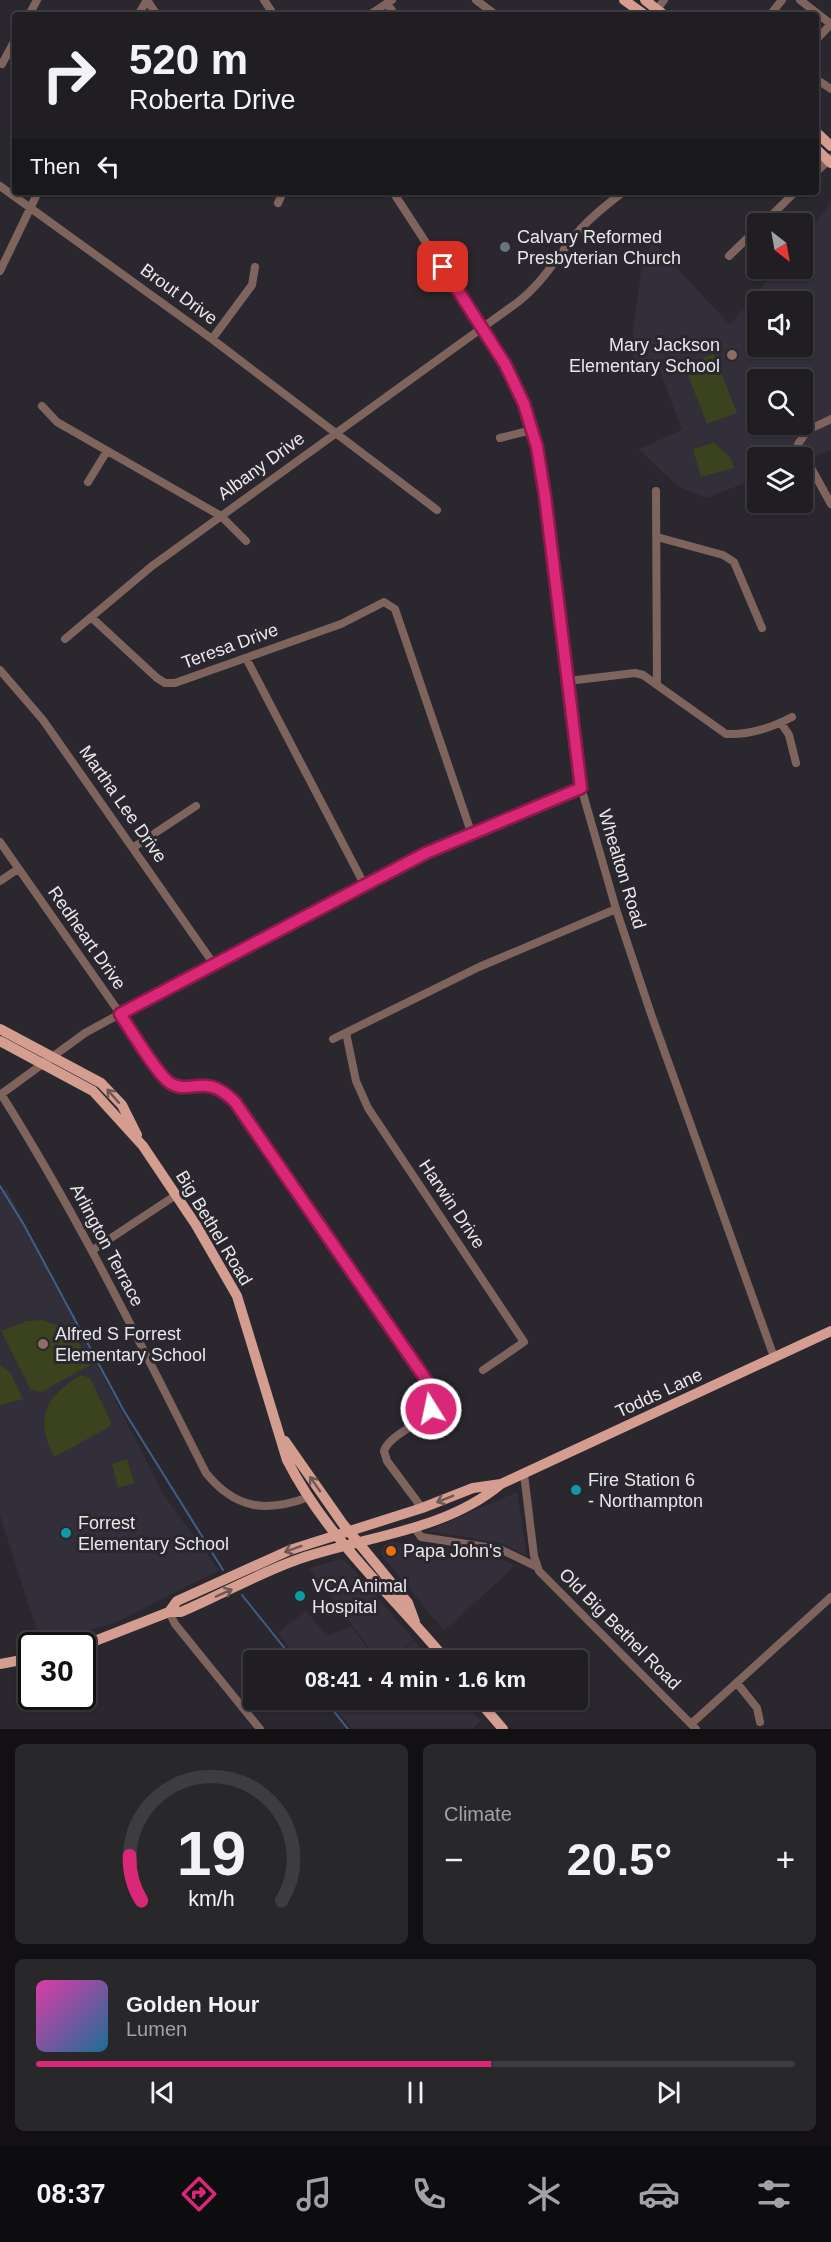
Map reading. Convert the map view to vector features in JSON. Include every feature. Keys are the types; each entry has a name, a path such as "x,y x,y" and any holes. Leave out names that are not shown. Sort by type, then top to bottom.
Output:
{"main road":[{"path":"624,0 641,12"},
{"path":"645,0 659,10"},
{"path":"819,135 831,146"},
{"name":"Big Bethel Road","path":"0,1029 95,1080 113,1094 129,1116 143,1146"},
{"name":"Big Bethel Road","path":"0,1041 98,1095 143,1146 216,1256 237,1296 287,1460 309,1497 337,1535 399,1610 416,1624 438,1650"},
{"name":"Todds Lane","path":"169,1612 177,1601 256,1564 422,1508 473,1488 501,1484 831,1331"},
{"name":"Big Bethel Road","path":"281,1436 349,1532 408,1603 416,1624"},
{"name":"Todds Lane","path":"96,1641 169,1612 181,1612 296,1560 414,1527 480,1502 501,1484"},
{"path":"0,1664 18,1661"},
{"path":"487,1710 503,1729"}],"street":[{"path":"476,0 492,12"},
{"path":"773,12 783,0"},
{"path":"800,0 816,12"},
{"path":"374,12 389,2"},
{"path":"819,15 831,24 819,37"},
{"path":"2,64 12,46"},
{"name":"Brout Drive","path":"12,195 212,339 437,510"},
{"path":"0,271 36,195"},
{"path":"278,203 282,195"},
{"name":"Whealton Road","path":"395,195 483,327 516,387 532,430 545,496 581,788 616,909 651,1014 774,1357"},
{"name":"Albany Drive","path":"65,639 152,566 532,290 585,225 620,195"},
{"path":"774,213 792,195"},
{"path":"729,256 747,239"},
{"path":"212,339 252,285 255,267"},
{"path":"42,405 57,422 221,516 246,541"},
{"path":"831,419 814,426 798,444 831,504"},
{"path":"501,438 532,430"},
{"path":"88,482 107,451"},
{"path":"656,491 657,684"},
{"path":"657,537 723,555 734,562 762,628"},
{"name":"Teresa Drive","path":"91,617 165,683 175,683 341,624 384,602 395,609 471,832"},
{"path":"246,658 364,884"},
{"name":"Martha Lee Drive","path":"0,670 43,720 213,963"},
{"path":"568,681 636,673 657,684 726,734 738,735 781,723 792,717"},
{"path":"781,723 789,735 796,763"},
{"path":"0,1095 85,1033 213,963 364,884 471,832 581,788"},
{"path":"134,847 196,806"},
{"name":"Redheart Drive","path":"0,842 168,1082 184,1087 208,1084 224,1090 235,1102 429,1384 433,1395 428,1414 389,1443 384,1451 387,1461 422,1508"},
{"path":"0,881 18,869"},
{"path":"333,1040 479,967 616,909"},
{"name":"Harwin Drive","path":"346,1033 356,1081 368,1108 524,1342 483,1370"},
{"name":"Arlington Terrace","path":"0,1095 35,1148 93,1250 206,1473 230,1497 255,1505 284,1504 309,1497"},
{"path":"93,1250 176,1195"},
{"name":"Old Big Bethel Road","path":"524,1474 537,1567 694,1726"},
{"path":"414,1527 421,1537 500,1549 537,1567"},
{"path":"694,1726 737,1683 831,1597"},
{"path":"169,1612 175,1624 260,1729"},
{"path":"737,1683 757,1708 760,1722"}],"shaded area":[{"name":"Mary Jackson Elementary School","path":"831,203 831,450 813,457 813,447 747,447 747,482 707,498 677,486 639,449 682,430 657,363 633,363 633,333 641,271 652,241 730,325 747,305 747,357 813,357 813,291 759,291 769,279 813,279 813,225"},
{"name":"Alfred S Forrest Elementary School","path":"7,1189 165,1497 219,1570 114,1623 83,1632 37,1632 0,1515 0,1192"},
{"path":"517,1492 527,1556 501,1543 427,1531"},
{"path":"393,1542 495,1556 515,1566 444,1631 381,1554 384,1545"},
{"path":"341,1559 349,1564 414,1640 401,1650 370,1650 309,1568"},
{"path":"306,1611 327,1636 351,1626 369,1650 291,1650 278,1633"},
{"path":"414,1641 422,1650 403,1650"},
{"path":"337,1710 472,1710 481,1721 472,1729 352,1729"}],"green space":[{"path":"714,354 737,413 707,424 684,365"},
{"path":"714,443 731,458 734,468 701,477 693,449"},
{"path":"42,1320 72,1330 90,1365 41,1392 31,1390 1,1331 27,1321"},
{"path":"0,1365 10,1372 23,1399 0,1405"},
{"path":"81,1375 90,1378 111,1422 109,1427 54,1457 45,1430 47,1409 59,1391"},
{"path":"127,1459 134,1483 118,1488 112,1464"}],"waterway":[{"path":"0,1186 24,1225 124,1411 223,1570"},
{"path":"242,1595 286,1650"},
{"path":"333,1710 348,1729"}],"place":[{"name":"Calvary Reformed Presbyterian Church","path":"505,247"},
{"name":"Mary Jackson Elementary School","path":"732,355"},
{"name":"Alfred S Forrest Elementary School","path":"43,1344"},
{"name":"Fire Station 6 - Northampton","path":"576,1490"},
{"name":"Forrest Elementary School","path":"66,1533"},
{"name":"Papa John's","path":"391,1551"},
{"name":"VCA Animal Hospital","path":"300,1596"}],"route":[{"path":"431,1409 433,1395 429,1384 235,1102 224,1090 208,1084 192,1084 184,1087 168,1082 120,1014 213,963 426,853 471,832 581,788 537,447 524,404 505,364 443,267"}]}
